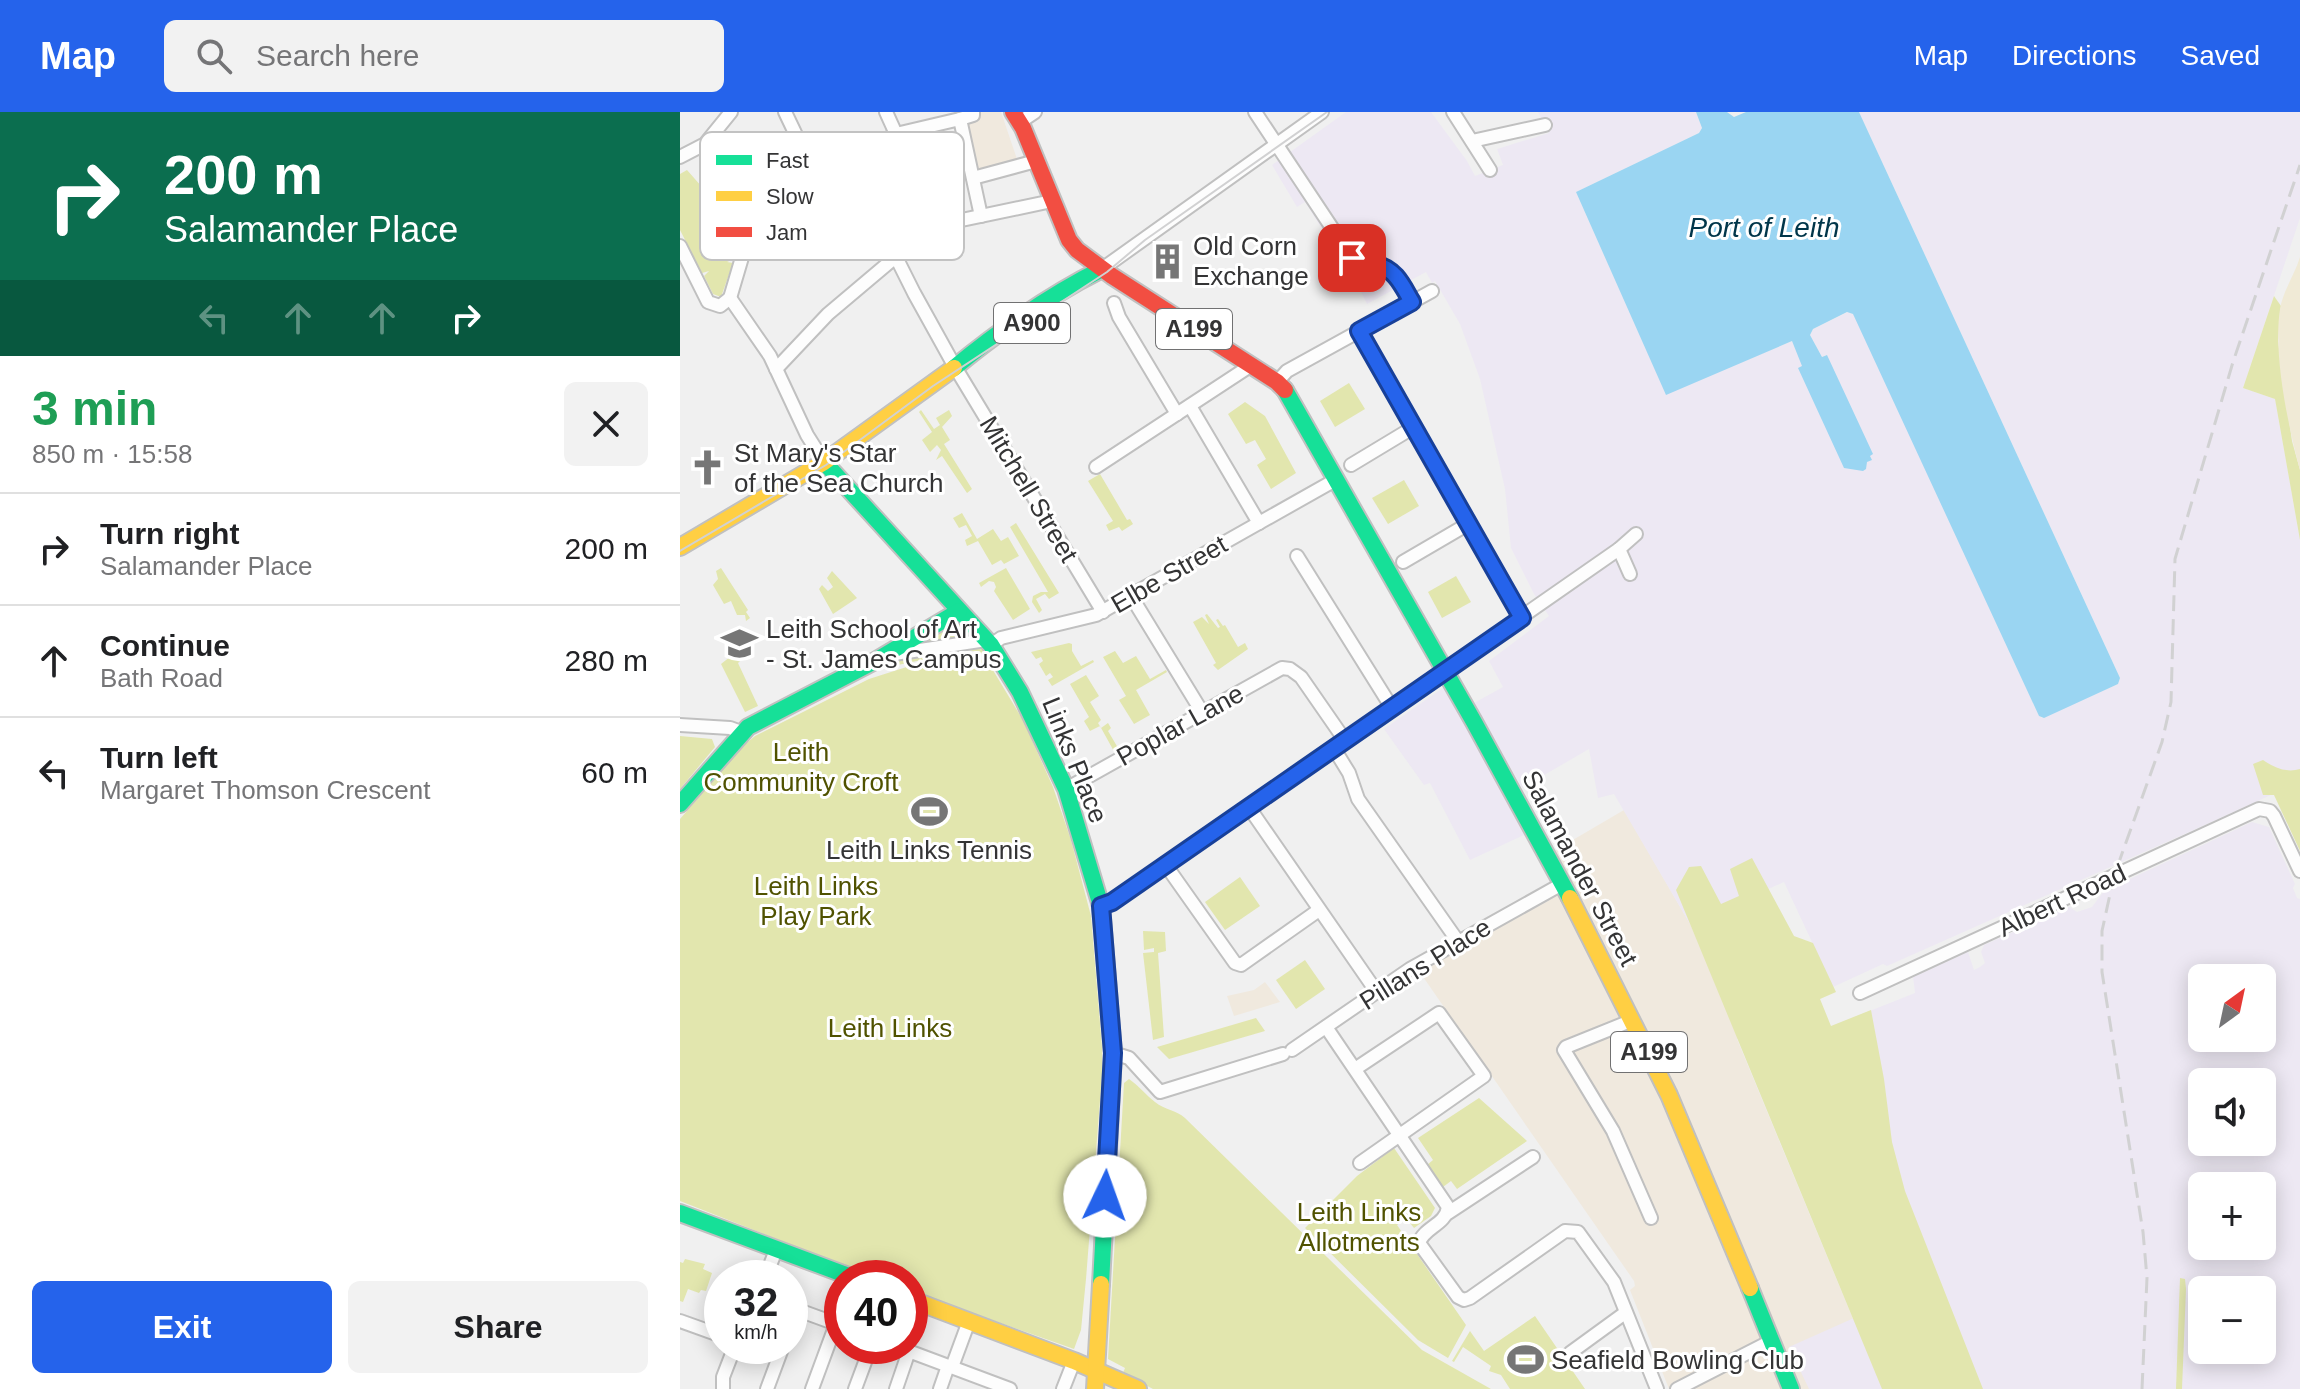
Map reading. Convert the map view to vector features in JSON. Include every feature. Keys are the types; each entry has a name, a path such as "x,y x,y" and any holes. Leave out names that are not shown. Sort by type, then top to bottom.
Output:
{"main road":[{"name":"A199","path":"1016,117 1072,245 1102,269 1281,386"},
{"name":"A900","path":"680,547 824,462 955,367 997,347 1074,294 1102,269"},
{"name":"Salamander Street","path":"1281,386 1446,672 1633,1020 1736,1250 1791,1389"},
{"name":"Links Place","path":"824,462 985,639 1020,692 1066,789 1100,904 1113,1053 1095,1389"},
{"path":"680,804 741,732 959,611"},
{"path":"680,1213 824,1267"},
{"path":"928,1306 1096,1369 1138,1389"}],"street":[{"path":"715,132 731,112"},
{"path":"785,112 795,132"},
{"path":"886,112 895,132"},
{"path":"905,132 960,119 973,115 973,112"},
{"path":"1016,117 1035,112"},
{"path":"1255,112 1352,258 1391,272 1412,302"},
{"path":"1102,269 1322,112"},
{"path":"1453,112 1490,170"},
{"path":"960,119 963,132"},
{"path":"1472,141 1545,125"},
{"path":"964,137 981,216"},
{"path":"680,157 700,147"},
{"path":"973,178 1036,161"},
{"path":"964,220 1052,201"},
{"path":"680,246 705,298 711,304 720,306 730,298 741,260"},
{"path":"776,369 828,314 887,260"},
{"name":"Mitchell Street","path":"899,260 955,367 1103,612"},
{"path":"1281,386 1287,371 1432,291"},
{"path":"730,298 763,345 807,435 824,462"},
{"path":"1114,303 1119,317 1177,414"},
{"path":"1359,331 1522,618"},
{"path":"1096,467 1250,366"},
{"path":"1190,406 1259,523"},
{"path":"1351,465 1414,427"},
{"name":"Elbe Street","path":"879,658 902,651 927,651 1001,638 1092,617 1337,479"},
{"path":"1403,562 1468,524"},
{"path":"1100,904 1112,902 1446,672 1636,534"},
{"path":"1619,549 1630,574"},
{"path":"1297,556 1392,708"},
{"path":"1131,596 1202,712"},
{"name":"Poplar Lane","path":"1066,789 1278,669 1294,671 1339,743"},
{"path":"680,725 730,728 741,732"},
{"path":"1339,743 1358,799 1457,940"},
{"path":"1248,806 1376,991"},
{"name":"Albert Road","path":"1860,993 2254,811 2264,809 2274,816 2300,871"},
{"path":"1165,864 1235,963 1241,965 1319,910"},
{"name":"Pillans Place","path":"1113,1053 1129,1058 1160,1092 1288,1052 1457,940 1562,884"},
{"path":"1355,1069 1439,1013 1484,1076 1360,1163"},
{"path":"1633,1020 1564,1050 1613,1131 1651,1218"},
{"path":"1326,1027 1448,1207 1448,1213"},
{"path":"1533,1157 1448,1213 1423,1234 1419,1243 1458,1297 1464,1300 1565,1231 1571,1230 1582,1237 1614,1282 1651,1387"},
{"path":"772,1260 776,1250"},
{"path":"1570,1353 1625,1313"},
{"path":"680,1321 704,1330"},
{"path":"940,1389 969,1321"},
{"path":"1677,1389 1771,1341"},
{"path":"928,1358 984,1384 1010,1389"},
{"path":"812,1389 824,1361"},
{"path":"1063,1389 1074,1361"},
{"path":"723,1389 728,1364"},
{"path":"767,1389 776,1364"},
{"path":"855,1389 864,1364"},
{"path":"896,1389 905,1364"}],"shaded area":[{"path":"976,112 1001,112 1018,162 969,175 964,153 964,132 959,132 957,123"},
{"path":"1346,112 1431,112 1475,176 1503,165 1497,149 1549,133 1538,112 1696,112 1702,128 1699,133 1576,192 1666,394 1792,341 1803,366 1799,369 1845,467 1848,466 1826,355 1822,357 1810,335 1813,329 1848,312 1855,315 2042,718 2118,684 2120,678 1859,112 2300,112 2300,218 2243,388 2275,399 2300,540 2300,776 2273,794 2205,825 1833,987 1784,882 1690,924 1614,794 1598,798 1589,749 1522,788 1474,703 1503,687 1489,661 1549,616 1511,548 1505,489 1480,379 1460,324 1435,281 1432,283 1426,272 1367,304 1305,202 1297,207 1272,165"},
{"path":"1443,688 1447,690 1524,835 1470,860 1430,783 1424,785 1384,729"},
{"path":"1624,810 1690,924 1882,1389 1669,1389 1630,1290 1635,1286 1634,1281 1419,971 1574,887 1554,851"},
{"path":"2252,822 2269,827 2295,884 2293,888 2300,899 2300,1389 1809,1389 1789,1347 1854,1318 1801,1189 1832,1026 1915,993 1913,977 1968,952 1974,970 1985,963 1981,952 1984,945 2069,907 2077,912 2092,907 2104,891"},
{"path":"1265,982 1280,1002 1234,1016 1227,996 1254,990"}],"green space":[{"path":"687,170 700,185 700,260 732,260 727,262 733,263 721,297 713,294 704,276 709,271 702,273 680,230 680,174"},
{"path":"2274,296 2281,306 2278,341 2292,441 2300,470 2300,540 2275,399 2243,388"},
{"path":"1349,383 1365,409 1335,427 1320,401"},
{"path":"1245,402 1265,416 1296,473 1271,489 1257,465 1266,459 1255,440 1246,444 1228,414"},
{"path":"921,410 934,429 940,425 936,418 949,410 952,416 942,427 950,440 944,444 972,489 967,493 942,456 936,460 941,450 937,445 930,452 922,440 932,432 919,412"},
{"path":"1100,474 1127,520 1130,519 1133,524 1122,531 1119,527 1109,531 1106,525 1113,521 1088,481"},
{"path":"1404,480 1419,506 1388,524 1372,498"},
{"path":"962,513 977,539 993,529 1001,541 1008,537 1019,556 1004,564 1001,560 992,565 978,541 967,546 965,540 972,536 966,525 959,528 953,518"},
{"path":"1016,523 1059,593 1049,599 1045,594 1036,599 1042,610 1039,613 1032,602 1033,596 1048,592 1010,527"},
{"path":"721,568 748,610 746,612 750,618 746,621 745,615 737,615 731,601 724,604 713,585 718,579 716,571"},
{"path":"1006,568 1030,609 1013,620 994,591 994,582 989,581 981,587 979,583"},
{"path":"832,571 857,598 833,614 819,589 822,585 828,591 833,587 827,578"},
{"path":"1456,576 1471,602 1442,618 1428,592"},
{"path":"1207,614 1218,628 1218,619 1225,625 1238,647 1245,643 1248,649 1218,670 1193,622 1202,617 1209,624"},
{"path":"959,619 991,656 969,650 874,670"},
{"path":"1069,643 1081,666 1094,662 1052,686 1048,680 1053,677 1050,673 1046,676 1039,664 1043,661 1041,657 1036,659 1031,652"},
{"path":"740,649 747,655 738,663 758,706 745,712 721,664"},
{"path":"1115,651 1123,663 1136,656 1150,679 1167,672 1136,690 1150,715 1134,724 1119,700 1126,696 1103,657"},
{"name":"Leith Links","path":"972,656 988,662 1023,720 1053,787 1091,916 1102,1075 1081,1330 1074,1349 928,1297 928,1260 830,1260 680,1201 680,819 755,736 869,679 927,661"},
{"path":"1086,675 1099,696 1090,702 1101,720 1098,723 1100,726 1090,731 1084,721 1089,717 1070,684"},
{"path":"1108,723 1111,728 1108,731 1121,753 1116,755 1101,728"},
{"path":"680,736 712,739 715,747 680,789"},
{"path":"2263,760 2281,769 2300,769 2300,851 2274,795 2263,795 2253,764"},
{"path":"1752,858 1794,936 1813,943 1836,992 1820,999 1831,1026 1871,1010 1892,1142 1905,1191 1983,1389 1882,1389 1676,890 1689,867 1701,866 1721,904 1739,896 1730,869"},
{"path":"1240,877 1260,906 1225,930 1205,902"},
{"path":"1143,931 1165,932 1166,951 1158,953 1164,1037 1153,1040 1143,953 1154,952 1154,948 1144,950"},
{"path":"1305,960 1325,989 1296,1009 1276,980"},
{"path":"1256,1018 1265,1031 1169,1059 1157,1047"},
{"path":"1129,1079 1159,1105 1185,1118 1422,1350 1491,1389 1153,1389 1123,1373 1125,1368 1108,1359 1124,1083"},
{"path":"1479,1098 1527,1141 1457,1189 1451,1181 1443,1187 1427,1165 1433,1160 1418,1138"},
{"name":"Leith Links Allotments","path":"1394,1148 1435,1208 1431,1216 1414,1228 1406,1218 1397,1225 1466,1325 1448,1358 1418,1340 1305,1228 1357,1176"},
{"path":"685,1259 704,1264 704,1291 699,1293 688,1289 683,1302 680,1301 680,1262 683,1263"},
{"path":"2180,1278 2185,1279 2186,1289 2182,1389 2176,1389"},
{"name":"Seafield Bowling Club","path":"1535,1316 1585,1389 1510,1389 1501,1375 1489,1371 1491,1366 1463,1347 1452,1361 1470,1331 1484,1351"}],"sand":[{"path":"2300,257 2300,470 2283,390 2278,327 2282,302"}],"water":[{"name":"Port of Leith","path":"1696,112 1727,112 1734,117 1746,112 1859,112 2120,678 2118,684 2044,718 2039,716 1853,314 1847,312 1813,329 1810,335 1822,357 1827,355 1873,454 1863,471 1844,468 1798,368 1802,366 1792,341 1666,395 1576,192 1699,133 1702,128"}],"tram line":[{"path":"680,551 826,465 933,386 1107,272 1145,240 1327,112"}],"railway":[{"path":"2142,1389 2147,1278 2143,1232 2102,972 2102,931 2114,876 2162,742 2171,702 2175,559 2233,362 2300,165"}],"traffic: fast":[{"path":"954,368 1025,314 1102,269"},
{"path":"1285,390 1570,898"},
{"path":"824,462 991,645 1020,692 1066,789 1101,906 1113,1053 1101,1284"},
{"path":"680,804 748,727 875,661 959,611"},
{"path":"680,1213 824,1267"},
{"path":"1750,1288 1791,1389"}],"traffic: slow":[{"path":"680,547 824,462 954,368"},
{"path":"1570,898 1669,1095 1750,1288"},
{"path":"1095,1389 1101,1284"},
{"path":"928,1306 1074,1361 1138,1389"}],"traffic: jam":[{"path":"1013,112 1023,128 1069,240 1077,250 1285,390"}],"place":[{"name":"Old Corn Exchange","path":"1167,261"},
{"name":"St Mary's Star of the Sea Church","path":"708,468"},
{"name":"Leith School of Art - St. James Campus","path":"740,644"},
{"name":"Leith Links Tennis","path":"929,811"},
{"name":"Seafield Bowling Club","path":"1525,1360"}],"route":[{"path":"1105,1196 1113,1053 1101,906 1112,902 1522,618 1359,331 1412,302 1391,272 1352,258"}],"park label":[{"name":"Leith Community Croft","path":"801,767"},
{"name":"Leith Links Play Park","path":"816,901"}]}
